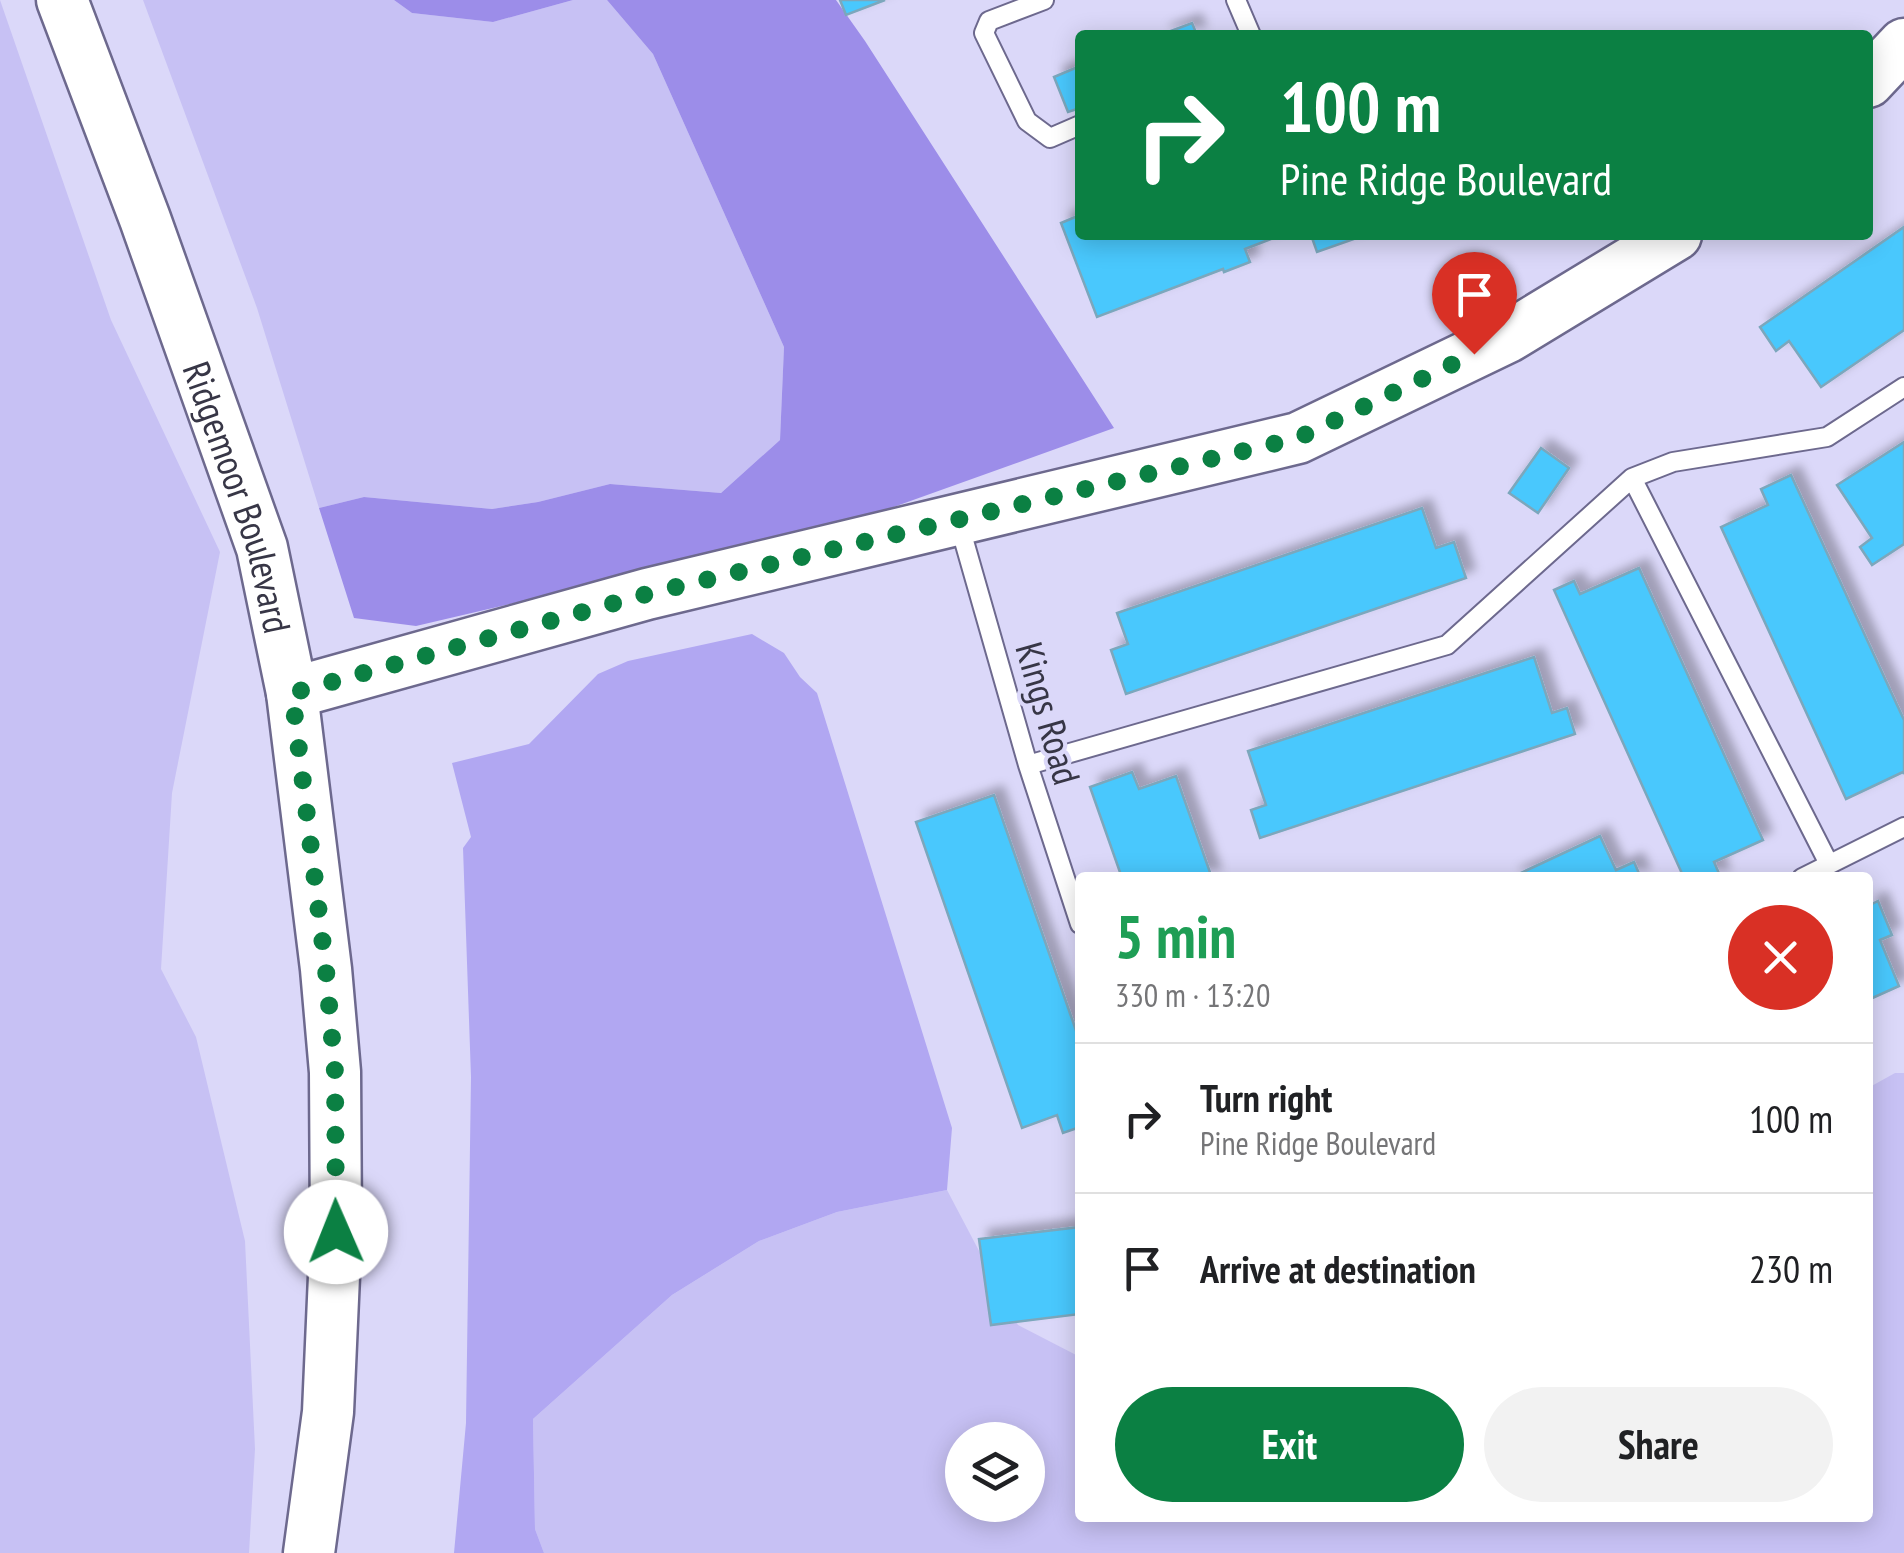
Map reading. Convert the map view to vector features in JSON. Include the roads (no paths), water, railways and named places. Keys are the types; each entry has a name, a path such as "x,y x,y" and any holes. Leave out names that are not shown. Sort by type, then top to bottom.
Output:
{"street":[{"name":"Ridgemoor Boulevard","path":"62,0 146,219 262,548 292,693 335,1072 336,1232 328,1394 310,1553"},
{"path":"1873,77 1904,44"},
{"path":"292,693 647,594 1298,438 1508,336 1668,240"}],"lane":[{"path":"1044,0 989,21 984,33 1027,121 1050,138 1075,127"},
{"path":"1236,0 1248,30"},
{"path":"1028,765 1446,646 1632,478 1673,462 1827,437 1904,387"},
{"path":"1632,478 1829,864"},
{"name":"Kings Road","path":"958,520 1028,765 1075,909"},
{"path":"1814,872 1904,827"}]}
